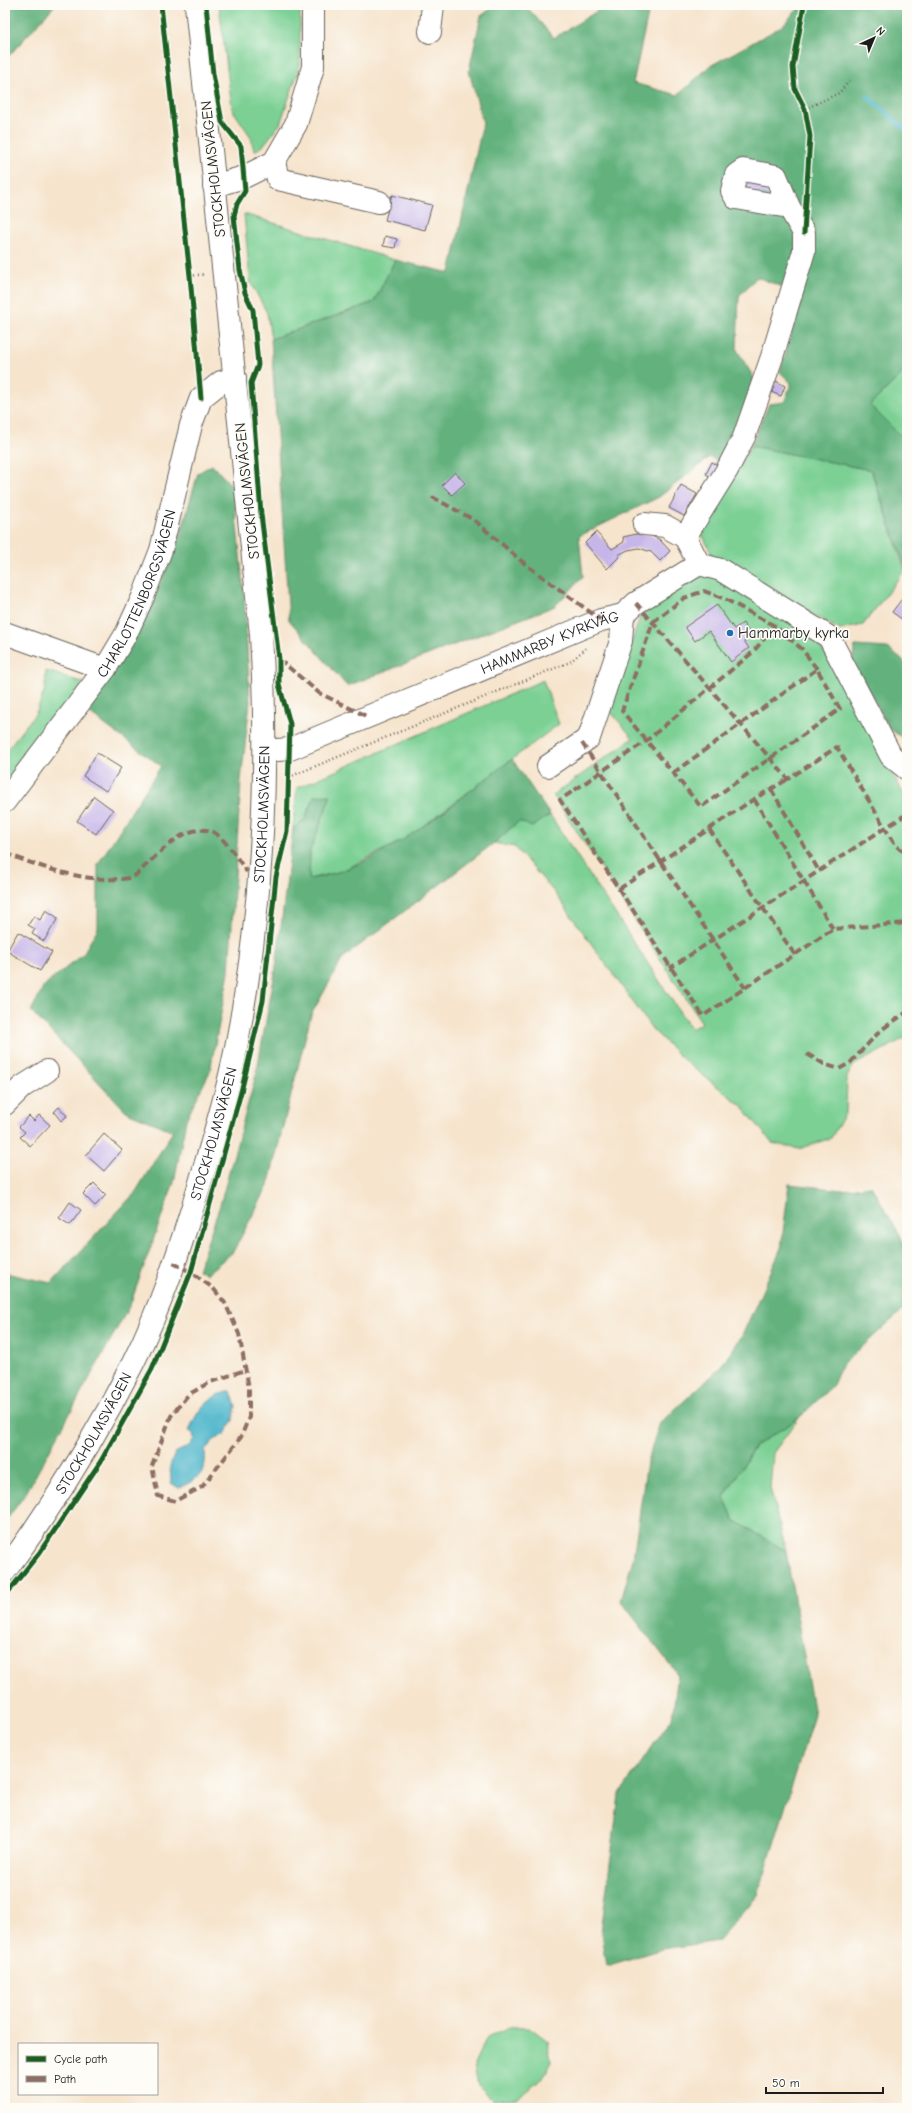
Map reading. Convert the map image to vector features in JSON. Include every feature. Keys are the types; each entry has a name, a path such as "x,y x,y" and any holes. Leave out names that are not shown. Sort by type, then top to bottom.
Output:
{"street":[{"name":"STOCKHOLMSVÄGEN","path":"5,1571 79,1461 133,1362 161,1298 188,1222 224,1102 241,1020 261,874 265,699 261,635 196,5"},
{"path":"214,186 244,177 274,162 296,124 313,67 313,5"},
{"path":"430,32 433,5"},
{"path":"274,162 278,179 379,202"},
{"path":"686,537 727,470 744,437 772,357 804,251 804,233 790,207"},
{"name":"CHARLOTTENBORGSVÄGEN","path":"5,800 105,669 129,628 143,597 160,550 191,425 201,398 221,382 235,378"},
{"path":"644,524 665,526 686,537 699,564 721,570 829,637 891,756 907,769"},
{"name":"HAMMARBY KYRKVÄG","path":"265,751 290,749 601,620 623,615 636,603 699,564"},
{"path":"548,766 589,738 621,641 623,615"},
{"path":"5,633 105,669"},
{"path":"5,1104 22,1087 47,1071"}],"path":[{"path":"804,108 839,93 850,80"},
{"path":"801,102 806,115"},
{"path":"189,268 190,284"},
{"path":"289,777 570,662 588,646"},
{"path":"289,784 290,749"}],"green space":[{"path":"5,5 55,5 5,60"},
{"path":"219,5 300,5 300,66 280,124 262,147 254,151 251,137 232,109"},
{"path":"496,5 525,5 554,38 594,13 603,5 650,5 633,83 678,95 710,66 781,27 802,5 907,5 907,369 870,405 907,442 907,571 871,470 751,446 769,404 785,402 791,383 780,372 803,295 757,277 739,296 737,350 754,378 747,408 720,463 710,457 659,497 579,536 583,577 555,606 347,686 289,620 271,339 374,302 395,260 450,273 483,123 469,71 481,16"},
{"path":"244,214 395,260 374,302 271,339 267,313 250,281"},
{"path":"907,369 907,442 870,405"},
{"path":"751,446 871,470 905,570 863,625 840,630 714,559 701,532"},
{"path":"212,465 233,487 244,593 250,702 241,780 229,972 210,1071 186,1120 174,1182 130,1305 26,1493 5,1522 5,1273 51,1283 135,1193 173,1131 127,1112 31,1011 44,986 83,954 98,928 98,864 161,766 85,710 123,658 176,550 198,473"},
{"path":"714,576 813,637 826,655 907,800 907,1037 854,1065 847,1077 846,1112 831,1138 799,1149 772,1143 742,1106 686,1062 653,1030 555,893 515,847 494,843 519,821 532,827 550,815 691,1029 702,1023 553,795 633,738 609,710 640,617 663,597 695,577"},
{"path":"855,646 887,648 907,664 907,741 890,729 852,661"},
{"path":"46,671 84,683 5,785 5,752 36,713 45,689"},
{"path":"543,680 559,724 407,838 342,871 309,879 310,852 330,796 314,797 305,820 293,829 297,788"},
{"path":"512,759 550,815 532,827 519,821 494,843 343,958 311,1015 268,1186 233,1252 206,1274 198,1270 220,1205 256,1075 276,967 293,829 305,820 314,796 331,795 310,852 309,879 336,873 363,862 416,831"},
{"path":"789,1184 842,1190 871,1186 900,1235 907,1256 907,1306 841,1366 833,1385 799,1418 755,1446 724,1497 734,1520 786,1551 814,1715 758,1895 718,1941 662,1949 606,1966 601,1933 619,1795 672,1718 678,1675 621,1601 633,1559 647,1462 659,1424 719,1369 742,1336 781,1249"},
{"path":"799,1418 773,1453 770,1488 786,1551 734,1520 724,1497 755,1446"},
{"path":"509,2027 529,2027 548,2041 551,2062 539,2082 518,2098 492,2100 478,2086 474,2065 487,2037"}],"water":[{"path":"231,1391 236,1407 233,1420 225,1434 214,1440 205,1450 205,1465 197,1478 179,1488 171,1483 170,1466 175,1453 189,1446 194,1439 193,1433 189,1431 196,1416 204,1405 216,1396"}],"building":[{"path":"741,177 776,183 773,197 739,190"},
{"path":"392,195 432,205 425,230 385,220"},
{"path":"385,236 397,239 395,248 383,246"},
{"path":"776,381 785,386 781,396 771,392"},
{"path":"712,462 721,467 715,479 706,474"},
{"path":"455,472 465,483 452,495 442,485"},
{"path":"681,485 697,494 684,516 669,508"},
{"path":"596,532 612,549 624,542 623,537 637,534 650,535 660,540 670,551 660,561 651,552 639,548 628,550 618,555 619,557 607,569 585,543"},
{"path":"905,595 907,597 907,623 892,612"},
{"name":"Hammarby kyrka","path":"717,605 734,629 743,623 752,636 744,641 749,648 731,662 709,631 695,641 685,627"},
{"path":"97,753 121,768 106,791 83,776"},
{"path":"94,796 113,810 96,834 77,821"},
{"path":"46,910 58,918 44,941 32,934 35,929 28,925 34,916 40,920"},
{"path":"18,932 52,952 40,971 7,951"},
{"path":"59,1107 67,1116 61,1121 54,1112"},
{"path":"39,1115 50,1125 30,1146 20,1137 25,1132 19,1127 29,1116 34,1121"},
{"path":"104,1134 122,1150 104,1171 86,1155"},
{"path":"94,1183 106,1195 95,1206 83,1194"},
{"path":"70,1202 81,1210 70,1225 59,1218"}],"waterway":[{"path":"867,96 907,131"}],"marked path":[{"path":"432,497 474,520 525,564 601,620"},
{"path":"673,773 817,669 840,709 701,807 622,711 653,622 684,598 704,591 725,599 775,626"},
{"path":"636,603 788,779 837,747 885,828 670,968"},
{"path":"817,669 802,649 775,626 753,652 646,741 560,800 703,1016 833,929 907,923"},
{"path":"279,659 319,693 368,717"},
{"path":"582,743 745,988"},
{"path":"619,889 754,799 788,779"},
{"path":"771,789 819,871"},
{"path":"754,799 833,929"},
{"path":"907,814 885,828 897,846 903,851 907,852"},
{"path":"709,829 795,955"},
{"path":"5,853 50,869 82,877 98,879 129,878 137,874 176,839 184,834 202,830 216,833 247,872"},
{"path":"807,1054 824,1064 839,1069 850,1063 881,1030 907,1012"},
{"path":"173,1263 191,1272 213,1288 225,1303 239,1334 249,1388 249,1417 241,1437 202,1487 175,1501 158,1496 152,1466 171,1416 188,1395 208,1383 245,1370"}],"cycle path":[{"path":"161,5 190,276 201,398"},
{"path":"5,1596 40,1552 101,1461 152,1369 191,1272 241,1092 263,1001 276,877 287,831 290,724 279,684 279,659 261,514 251,383 258,365 253,310 245,293 240,270 234,216 237,204 245,191 241,146 222,122 213,74 206,5"},
{"path":"804,5 793,67 795,89 805,109 810,136 804,233"}],"place":[{"name":"Hammarby kyrka","path":"730,633"}]}
